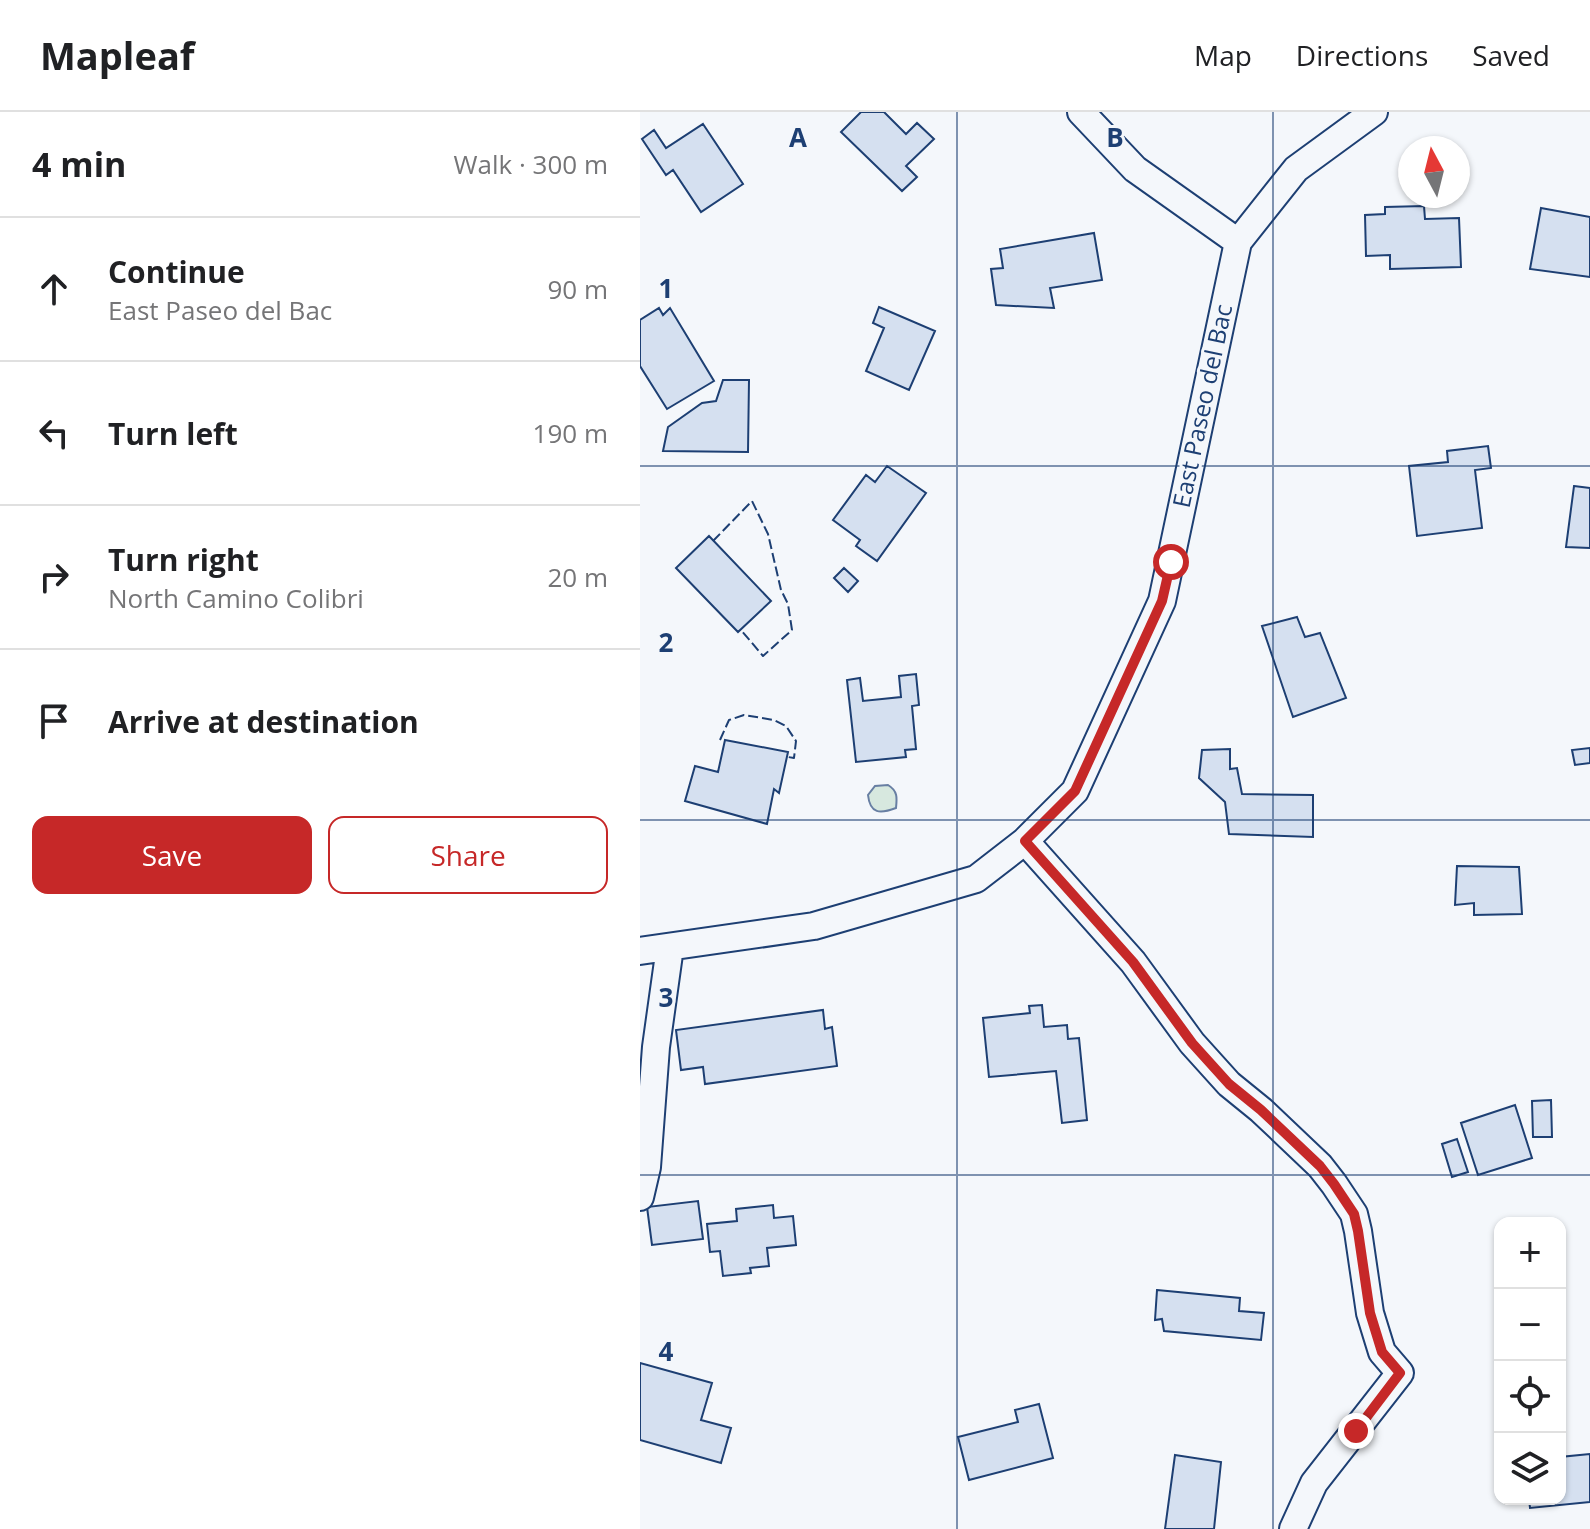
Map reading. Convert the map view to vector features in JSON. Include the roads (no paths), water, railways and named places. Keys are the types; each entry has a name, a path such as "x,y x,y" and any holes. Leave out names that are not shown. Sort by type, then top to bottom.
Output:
{"street":[{"path":"1081,112 1135,169 1238,242"},
{"name":"East Paseo del Bac","path":"640,951 814,926 976,879 1025,841 1075,791 1162,601 1238,242 1296,169 1374,112"},
{"path":"1025,841 1133,962 1192,1043 1229,1084 1320,1166 1354,1214 1370,1313 1382,1352 1400,1373 1314,1483 1293,1529"},
{"path":"640,1197 647,1167 656,1047 670,947"}]}
